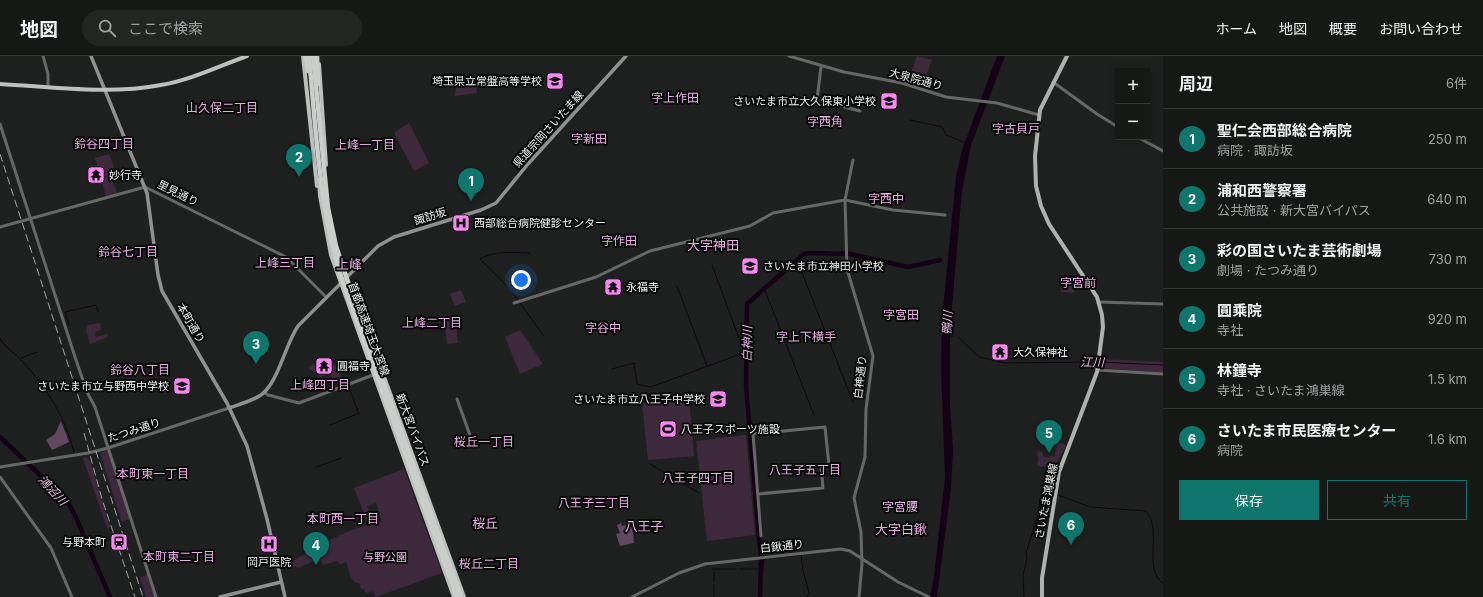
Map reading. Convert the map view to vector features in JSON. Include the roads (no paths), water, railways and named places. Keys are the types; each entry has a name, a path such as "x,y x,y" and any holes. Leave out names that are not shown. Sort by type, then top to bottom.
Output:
{"highway":[{"path":"0,84 103,89 137,88 163,85 197,75 247,56"},
{"path":"303,56 317,183 320,196"},
{"name":"新大宮バイパス","path":"310,56 320,196 327,239 340,282 373,375 456,597"},
{"name":"新大宮バイパス","path":"310,56 334,232 347,275 462,597"},
{"name":"首都高速埼玉大宮線","path":"310,56 311,84 322,191 332,248 456,597"},
{"name":"首都高速埼玉大宮線","path":"310,56 329,215 340,262 462,597"},
{"path":"318,56 323,156"},
{"path":"318,56 326,174"}],"main road":[{"name":"本町通り","path":"91,56 103,89 145,187 150,206 158,275 162,291 229,408 250,454 267,518 285,597"},
{"name":"県道宗岡さいたま線","path":"481,210 493,204 502,196 528,164 626,56"},
{"name":"さいたま鴻巣線","path":"1042,597 1042,578 1060,472 1098,370 1103,327 1099,302 1092,288 1052,228 1040,203 1035,174 1039,115 1043,100 1067,56"},
{"name":"諏訪坂","path":"347,275 378,246 408,232 481,210"},
{"path":"266,391 274,377 293,333 305,318 347,275"},
{"name":"たつみ通り","path":"229,408 252,400 266,391"},
{"path":"220,597 281,582"}],"street":[{"path":"43,56 48,74 48,86"},
{"name":"大泉院通り","path":"789,56 821,67 902,83 943,96 994,103 1039,115"},
{"path":"821,67 817,100 860,111"},
{"path":"1053,82 1097,114 1115,124"},
{"path":"0,124 87,392 95,407 156,597"},
{"path":"1143,140 1163,151"},
{"name":"白神通り","path":"853,160 845,200 847,272 873,356 866,409 866,457 854,498 861,530 862,558 858,597"},
{"name":"里見通り","path":"0,227 30,220 145,187 286,257 326,297"},
{"path":"514,303 596,277 650,251 750,226 773,213 845,200 893,210 945,215"},
{"path":"1099,302 1163,304"},
{"path":"1098,370 1163,374"},
{"path":"266,391 268,396 299,403 373,375"},
{"path":"457,399 471,438"},
{"name":"たつみ通り","path":"0,467 108,448 229,408"},
{"path":"758,494 823,488 821,466 829,465 825,427 753,434 761,536"},
{"path":"0,478 51,548 72,597"},
{"name":"白鍬通り","path":"632,597 696,567 761,557 844,549 862,558 898,582 928,597"}],"water":[{"name":"鴨川","path":"997,56 1005,56 971,145 962,191 950,330 950,404 953,450 951,488 937,597 930,597 934,577 945,477 941,368 942,319 956,177 962,150"}],"waterway":[{"path":"910,120 942,127 946,135 964,142"},
{"path":"518,300 505,284 480,259 498,253 530,253"},
{"name":"白神川","path":"760,597 761,559 746,387 747,304 804,254 808,253 850,254 908,267 940,260"},
{"path":"797,260 853,402"},
{"path":"712,265 744,352"},
{"path":"677,286 707,366"},
{"path":"764,288 814,415"},
{"path":"520,303 544,336"},
{"path":"69,326 65,312 96,305 98,312"},
{"name":"江川","path":"949,336 954,336"},
{"name":"江川","path":"958,337 979,357 1005,363 1096,362"},
{"path":"0,339 41,383 55,404 66,427 74,452"},
{"path":"21,358 37,352"},
{"path":"612,369 634,363 637,384 651,387 746,352"},
{"name":"江川","path":"1100,362 1163,365"},
{"path":"349,388 359,414"},
{"path":"330,425 357,414"},
{"name":"鴻沼川","path":"0,437 66,500 74,513 110,597"},
{"path":"316,467 341,458"},
{"path":"650,464 699,493"},
{"path":"1058,495 1090,507 1146,511 1151,519 1153,528 1154,569 1157,577 1163,583"},
{"path":"1024,597 1023,575 1027,559 1026,553 1038,515 1040,500"},
{"path":"763,569 764,559 801,555 809,593 807,597"},
{"path":"713,569 736,569"},
{"path":"740,569 758,569"},
{"path":"714,572 714,582"},
{"path":"714,585 714,597"}],"railway":[{"path":"0,154 143,597"},
{"path":"84,433 102,499 135,597"}],"place":[{"name":"埼玉県立常盤高等学校","path":"555,81"},
{"name":"さいたま市立大久保東小学校","path":"889,101"},
{"name":"妙行寺","path":"96,175"},
{"name":"浦和西警察署","path":"299,177"},
{"name":"聖仁会西部総合病院","path":"471,201"},
{"name":"西部総合病院健診センター","path":"461,223"},
{"name":"さいたま市立神田小学校","path":"750,266"},
{"name":"永福寺","path":"613,287"},
{"name":"大久保神社","path":"1000,352"},
{"name":"彩の国さいたま芸術劇場","path":"256,364"},
{"name":"圓福寺","path":"324,366"},
{"name":"さいたま市立与野西中学校","path":"182,386"},
{"name":"さいたま市立八王子中学校","path":"718,399"},
{"name":"八王子スポーツ施設","path":"668,429"},
{"name":"林鐘寺","path":"1049,453"},
{"name":"与野本町","path":"119,542"},
{"name":"岡戸医院","path":"269,544"},
{"name":"さいたま市民医療センター","path":"1071,545"},
{"name":"圓乘院","path":"316,565"}],"district":[{"name":"字上作田","path":"675,97"},
{"name":"山久保二丁目","path":"222,107"},
{"name":"字西角","path":"825,121"},
{"name":"字古貝戸","path":"1016,128"},
{"name":"字新田","path":"589,138"},
{"name":"鈴谷四丁目","path":"104,143"},
{"name":"上峰一丁目","path":"365,144"},
{"name":"字西中","path":"886,198"},
{"name":"字作田","path":"619,240"},
{"name":"大字神田","path":"713,245"},
{"name":"鈴谷七丁目","path":"128,251"},
{"name":"上峰三丁目","path":"285,262"},
{"name":"上峰","path":"349,264"},
{"name":"字宮前","path":"1078,282"},
{"name":"字宮田","path":"901,314"},
{"name":"上峰二丁目","path":"432,322"},
{"name":"字谷中","path":"603,327"},
{"name":"字上下横手","path":"806,336"},
{"name":"鈴谷八丁目","path":"140,369"},
{"name":"上峰四丁目","path":"320,384"},
{"name":"桜丘一丁目","path":"484,441"},
{"name":"八王子五丁目","path":"805,469"},
{"name":"本町東一丁目","path":"153,473"},
{"name":"八王子四丁目","path":"698,477"},
{"name":"八王子三丁目","path":"594,502"},
{"name":"字宮腰","path":"900,506"},
{"name":"本町西一丁目","path":"343,518"},
{"name":"桜丘","path":"485,523"},
{"name":"八王子","path":"644,526"},
{"name":"大字白鍬","path":"901,529"},
{"name":"本町東二丁目","path":"179,556"},
{"name":"桜丘二丁目","path":"489,563"}],"park label":[{"name":"与野公園","path":"385,557"}]}
